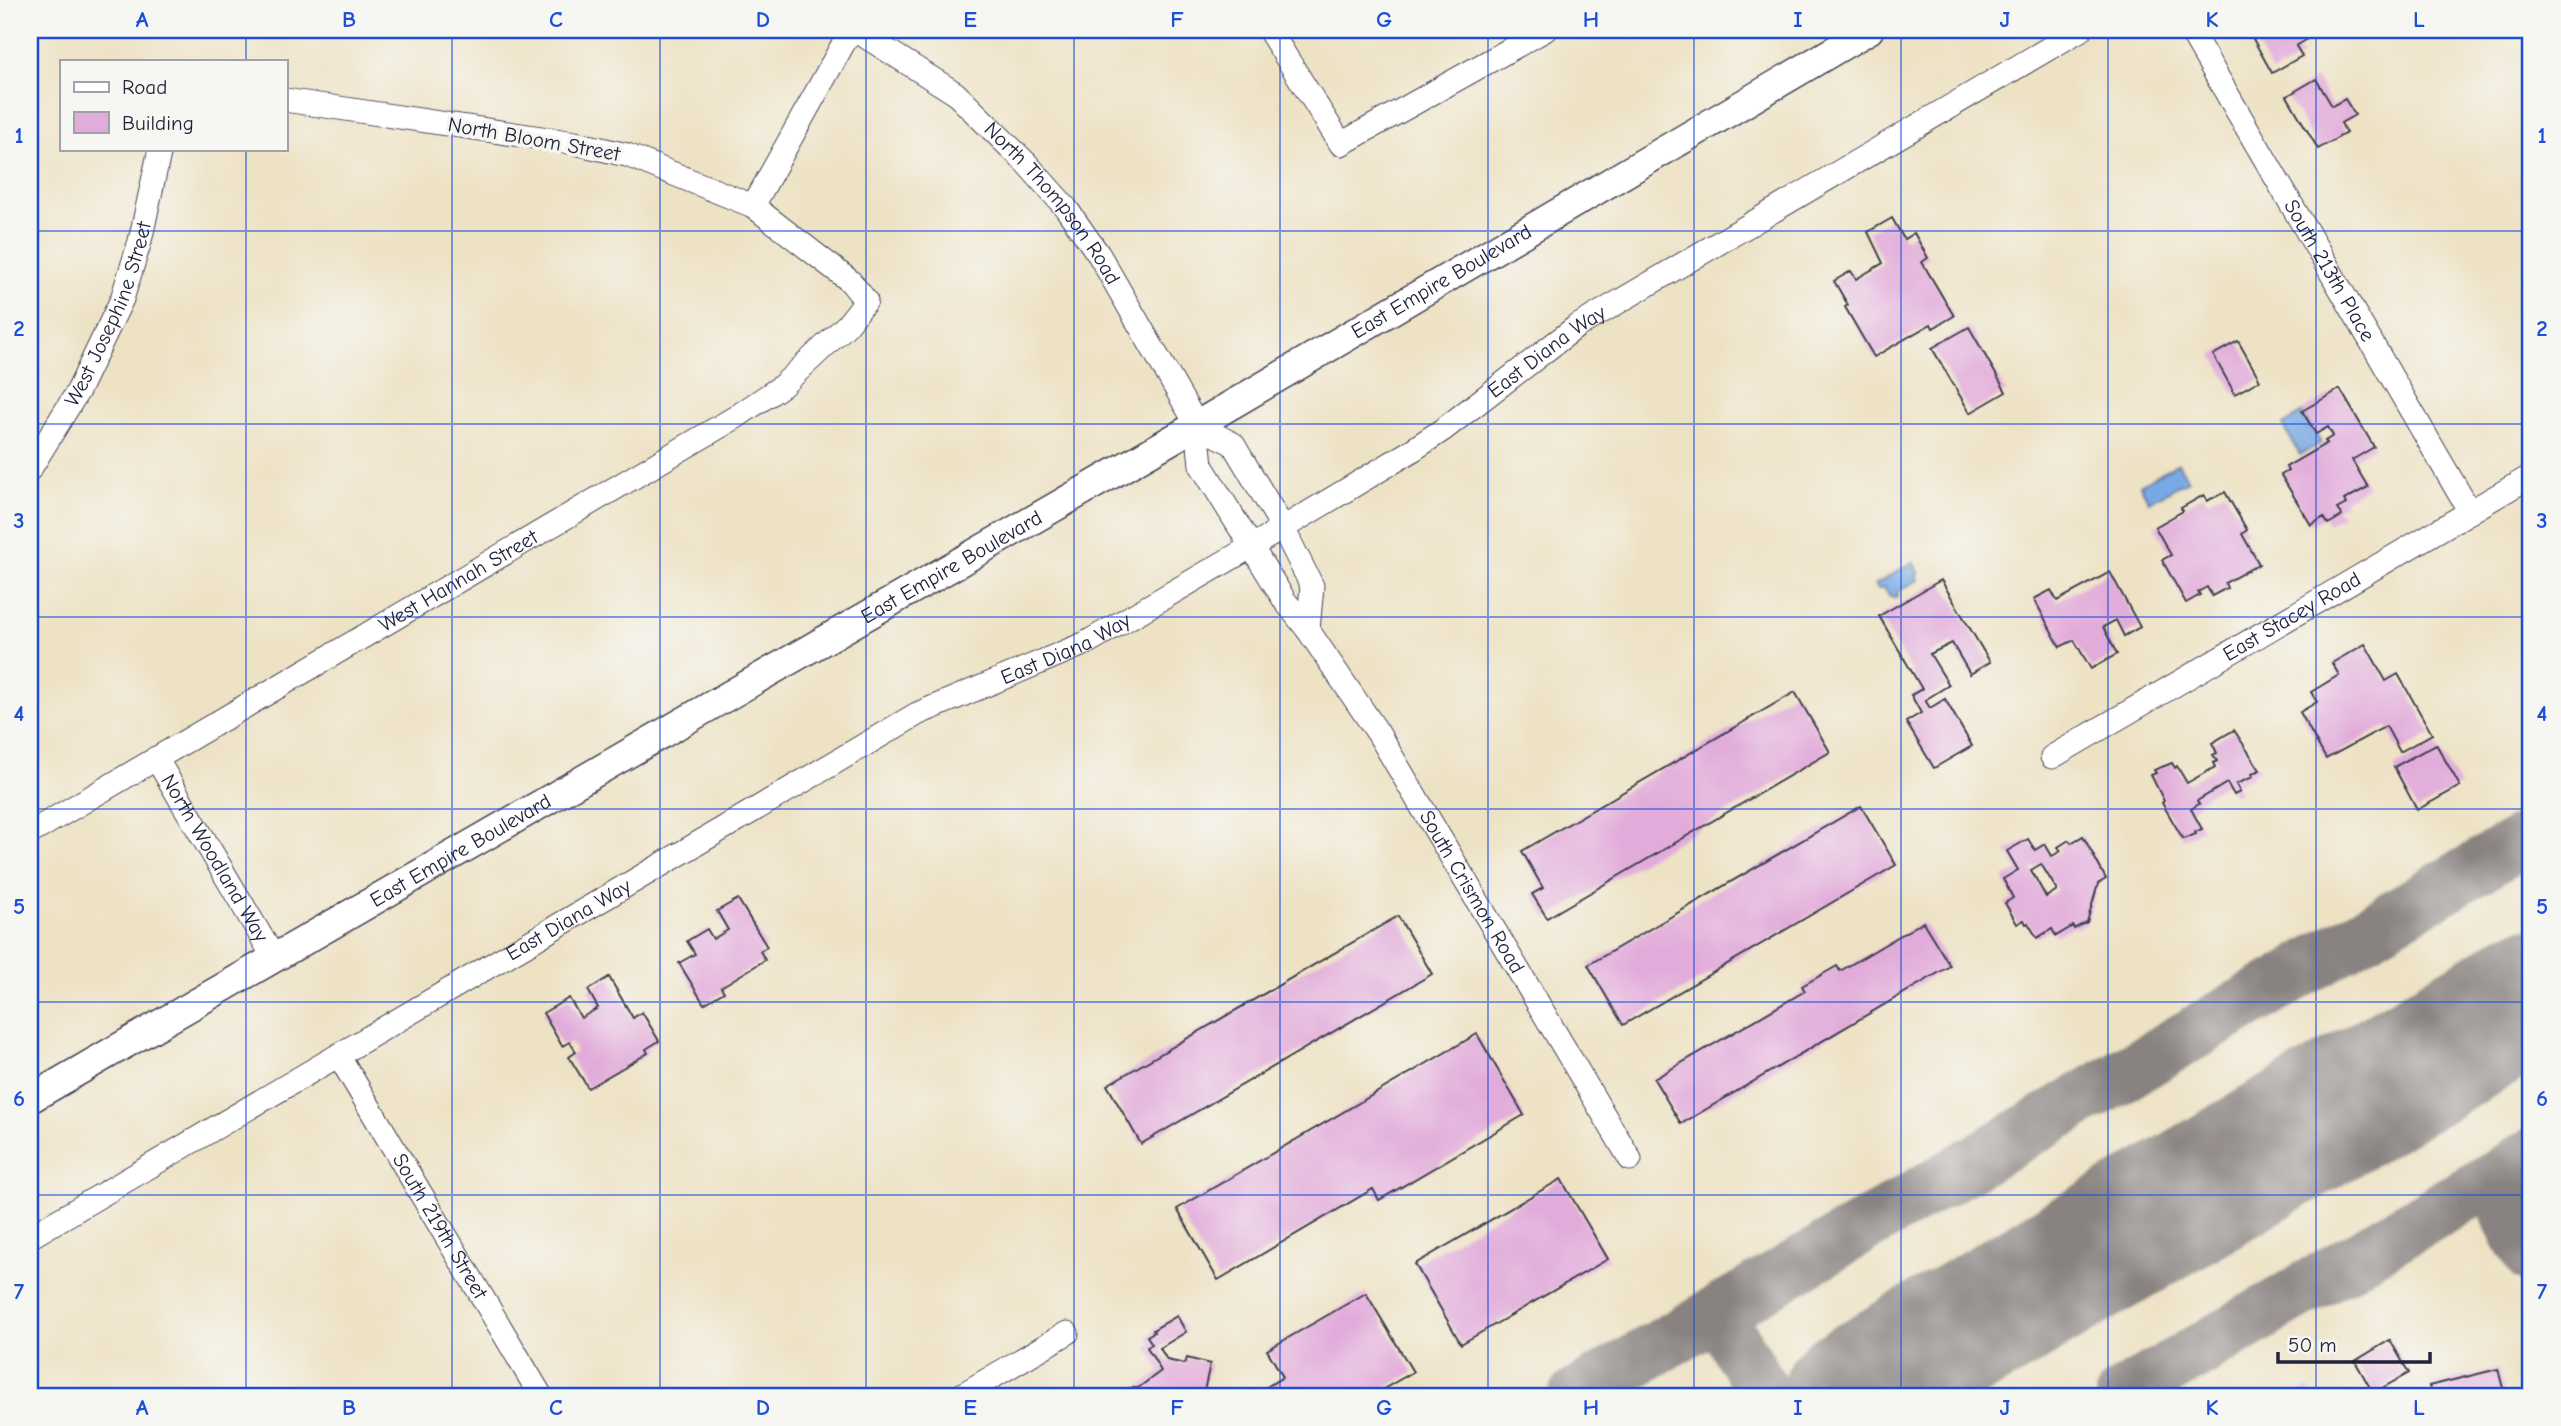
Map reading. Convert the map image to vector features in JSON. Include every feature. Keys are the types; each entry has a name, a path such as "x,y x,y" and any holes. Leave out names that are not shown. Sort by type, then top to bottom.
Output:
{"street":[{"path":"754,206 853,30"},
{"name":"North Thompson Road","path":"853,30 955,93 1027,164 1066,208 1099,255 1198,425"},
{"path":"1269,30 1341,144 1545,30"},
{"name":"East Empire Boulevard","path":"30,1099 1198,425 1869,30"},
{"name":"East Diana Way","path":"30,1237 917,714 1086,643 1283,528 1435,435 1576,327 2080,30"},
{"name":"South 213th Place","path":"2190,30 2470,512"},
{"name":"North Bloom Street","path":"287,100 575,143 627,155 754,206 850,281 866,302"},
{"name":"West Josephine Street","path":"30,469 78,391 122,299 140,241 160,150"},
{"name":"West Hannah Street","path":"30,833 736,417 782,386 847,325 866,302"},
{"path":"1198,425 1233,444 1283,528 1312,586 1308,630"},
{"name":"South Crismon Road","path":"1198,425 1201,465 1285,601 1378,733 1630,1159"},
{"name":"East Stacey Road","path":"2052,757 2531,475"},
{"name":"North Woodland Way","path":"156,758 274,958"},
{"name":"South 219th Street","path":"339,1056 541,1396"},
{"path":"960,1396 1067,1333"}],"water":[{"path":"2303,413 2321,443 2300,455 2283,425"},
{"path":"2178,463 2188,480 2149,502 2140,485"},
{"path":"1913,562 1919,574 1916,576 1918,580 1897,592 1898,596 1889,596 1884,587 1878,589 1875,585"}],"building":[{"path":"2248,30 2300,30 2306,40 2296,46 2302,56 2272,73"},
{"path":"2316,79 2332,106 2345,99 2355,115 2341,123 2346,133 2318,149 2287,96"},
{"path":"1892,218 1904,239 1914,233 1928,258 1922,262 1954,316 1933,328 1931,324 1874,357 1845,307 1848,305 1834,281 1851,271 1856,279 1883,263 1868,232"},
{"path":"1969,327 2006,392 1970,413 1932,348"},
{"path":"2238,341 2260,380 2235,394 2213,355"},
{"path":"2340,389 2374,447 2352,460 2368,487 2344,500 2346,504 2337,509 2342,516 2328,524 2324,517 2311,525 2281,475 2288,471 2286,467 2327,443 2325,441 2333,436 2328,427 2316,434 2302,411"},
{"path":"2225,492 2247,530 2242,534 2259,564 2225,583 2227,588 2212,596 2207,587 2198,592 2200,595 2186,603 2162,560 2171,555 2155,527 2204,495 2207,501"},
{"path":"2110,572 2140,627 2124,636 2116,620 2103,627 2117,654 2091,669 2074,640 2060,647 2034,599 2051,590 2057,601"},
{"path":"1941,580 1990,662 1970,674 1952,643 1930,654 1949,685 1925,700 1930,708 1945,699 1972,746 1934,768 1906,722 1921,713 1911,695 1922,689 1879,616"},
{"path":"2365,644 2386,681 2398,674 2432,734 2400,752 2386,726 2326,759 2300,712 2317,702 2311,692 2339,675 2332,663"},
{"path":"1795,692 1830,752 1547,918 1532,894 1543,888 1522,851"},
{"path":"2234,730 2260,770 2252,774 2253,777 2236,784 2240,792 2234,795 2227,783 2197,801 2199,804 2191,809 2202,829 2183,839 2162,803 2164,801 2151,775 2156,773 2154,770 2172,763 2175,768 2177,766 2187,783 2215,767 2213,763 2217,761 2213,755 2217,753 2212,743"},
{"path":"2436,744 2460,786 2417,810 2394,767"},
{"path":"1861,806 1896,865 1623,1025 1588,965"},
{"path":"2083,836 2106,879 2098,884 2087,922 2074,929 2073,926 2056,936 2052,929 2037,938 2024,920 2017,924 2005,903 2013,898 2003,879 2018,870 2007,851 2028,839 2035,850 2045,844 2052,856 2061,851 2058,847 2069,840 2071,843","holes":["2041,864 2057,890 2046,897 2031,870"]},
{"path":"738,899 767,947 760,951 765,960 721,987 724,992 704,1004 679,963 695,954 687,941 707,929 713,939 728,930 717,911"},
{"path":"1398,916 1432,974 1141,1144 1107,1085"},
{"path":"1923,922 1950,966 1681,1124 1654,1079 1805,991 1802,986 1837,966 1840,971"},
{"path":"609,977 633,1018 642,1012 659,1041 646,1049 648,1053 588,1088 569,1057 576,1052 570,1042 562,1046 543,1013 569,998 581,1018 598,1008 588,990"},
{"path":"1477,1034 1524,1115 1379,1200 1373,1189 1218,1280 1177,1209"},
{"path":"1561,1179 1608,1259 1461,1344 1415,1264"},
{"path":"1366,1293 1413,1372 1371,1396 1263,1396 1260,1391 1283,1377 1267,1350"},
{"path":"1177,1316 1186,1332 1160,1348 1167,1360 1185,1364 1187,1358 1210,1364 1204,1391 1212,1396 1125,1396 1129,1388 1138,1388 1161,1371 1147,1347 1152,1344 1147,1336"},
{"path":"2390,1340 2409,1373 2373,1393 2355,1361"},
{"path":"2498,1369 2505,1396 2432,1396 2429,1386"},
{"path":"2308,1388 2313,1396 2293,1396"}],"taxiway":[{"path":"1575,1396 2531,836"},
{"path":"2122,1396 2531,1156"},
{"path":"2517,1164 2510,1178 2506,1202 2512,1223 2531,1257"},
{"path":"1718,1313 1766,1396"}],"runway":[{"path":"1850,1396 2531,996"}]}
